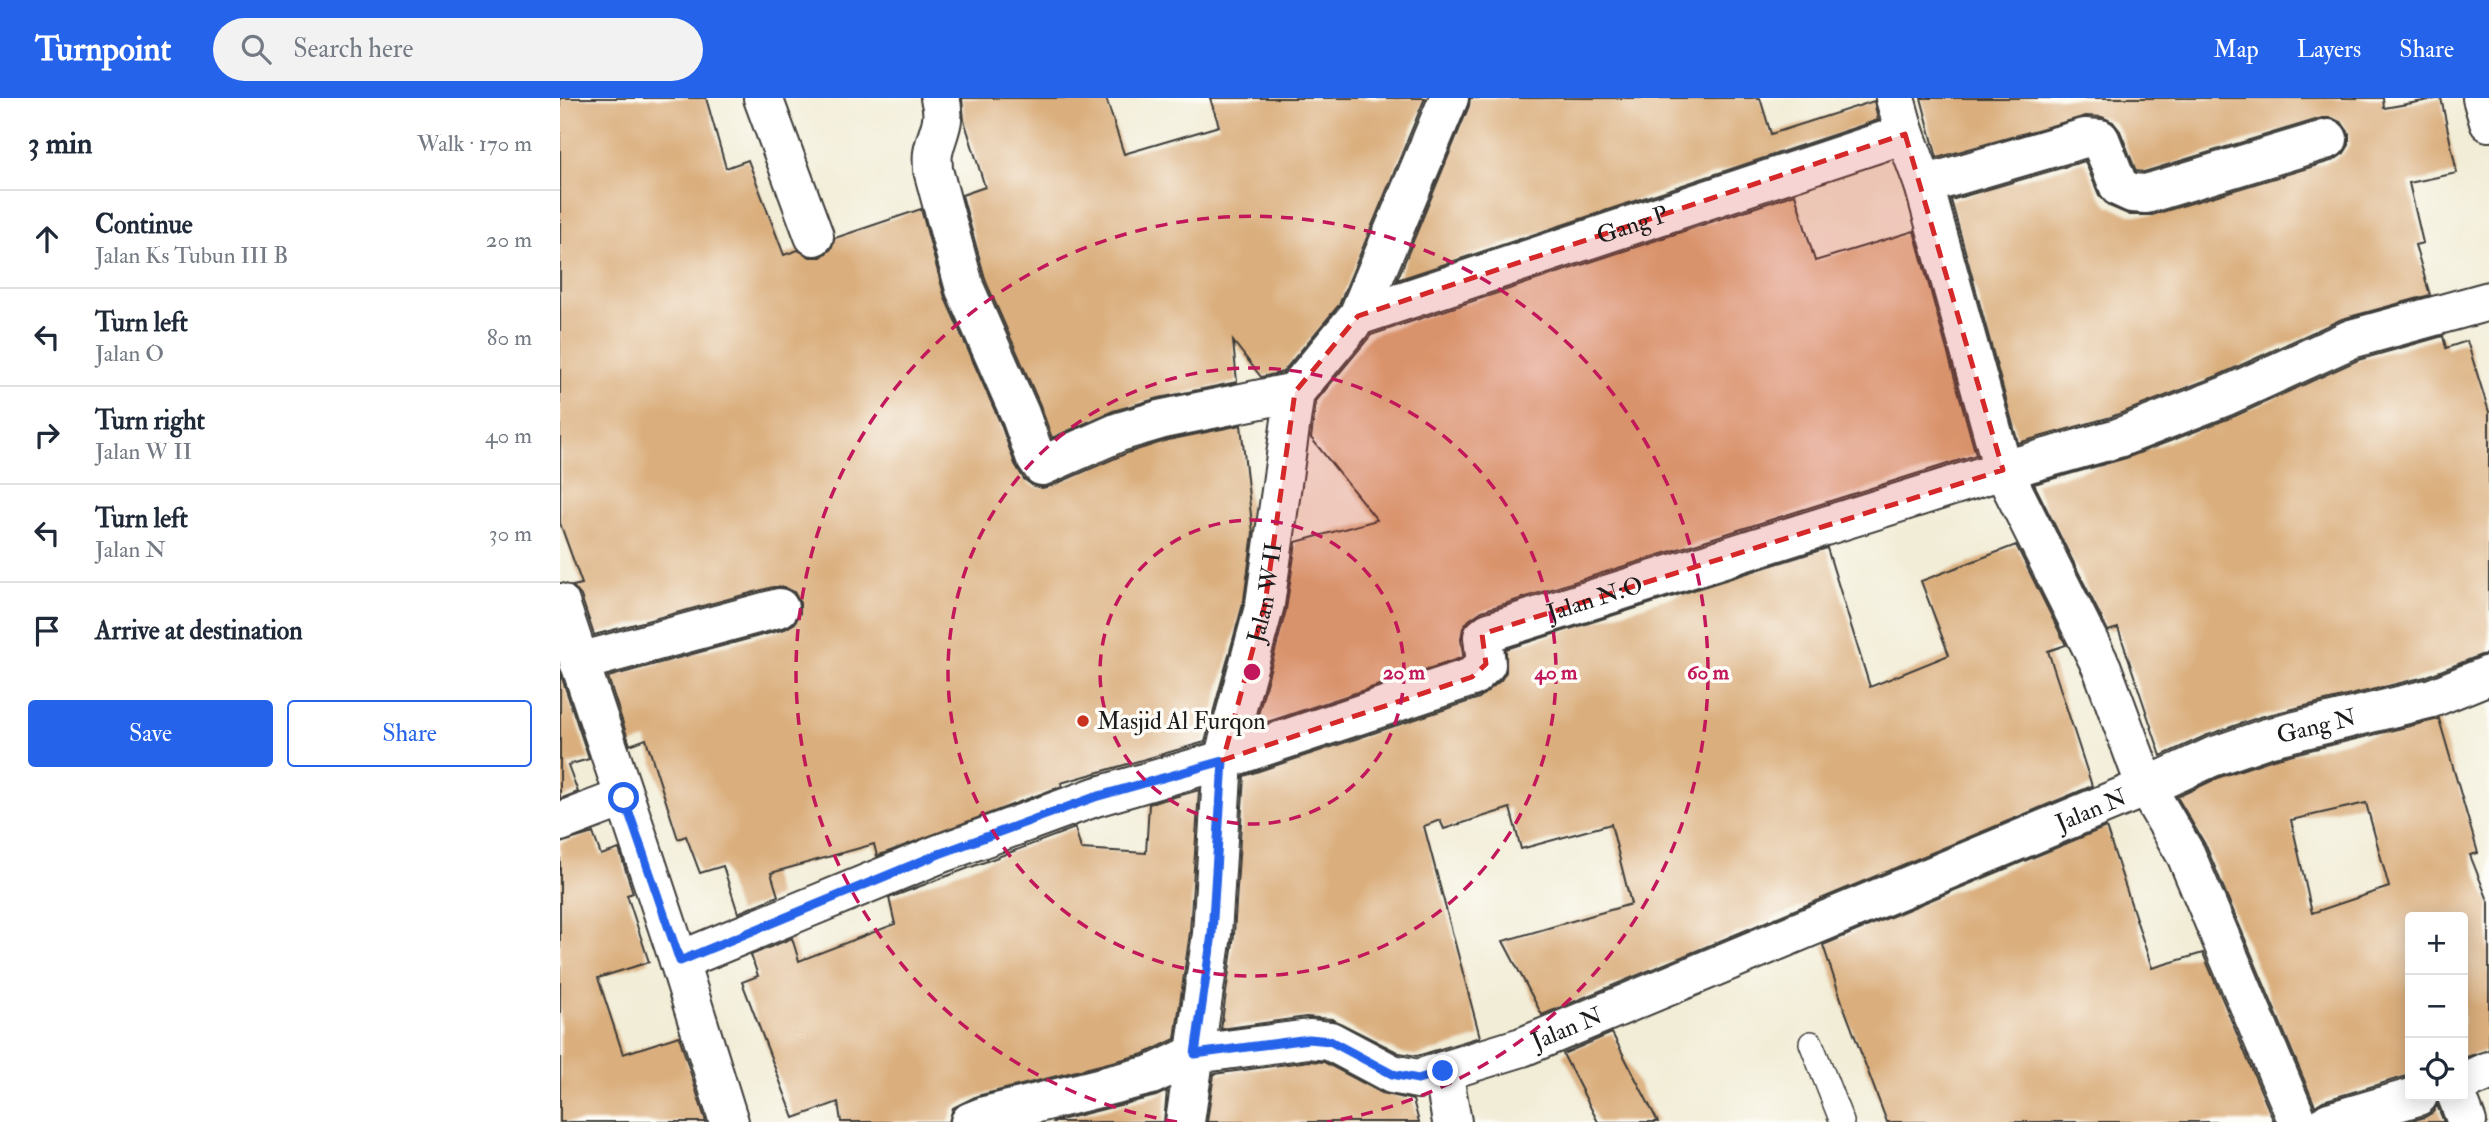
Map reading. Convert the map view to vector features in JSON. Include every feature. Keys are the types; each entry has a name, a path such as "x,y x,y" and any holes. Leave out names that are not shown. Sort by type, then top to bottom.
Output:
{"street":[{"path":"763,98 814,236"},
{"path":"940,98 942,130 933,153 933,170 965,289 1020,414 1035,456 1042,466 1119,432 1163,419 1295,392 1358,316 1449,98"},
{"path":"2482,98 2489,122"},
{"path":"1900,116 1924,185 2003,470 2102,668 2146,787 2186,855 2298,1122"},
{"name":"Gang P","path":"1358,316 1900,116"},
{"path":"1924,185 2085,138 2094,138 2100,139 2119,187 2132,193 2146,194 2328,139"},
{"path":"2003,470 2118,438 2226,396 2351,339 2489,301"},
{"name":"Jalan W II","path":"1185,1122 1212,934 1223,761 1265,604 1295,392"},
{"name":"Jalan N:O","path":"1223,761 1472,677 1486,664 1483,637 1489,632 2003,470"},
{"path":"560,603 680,961 729,1122"},
{"path":"579,662 779,608"},
{"name":"Gang N","path":"2146,787 2212,757 2267,738 2432,698 2489,675"},
{"path":"680,961 939,854 1095,797 1223,761"},
{"name":"Jalan N","path":"970,1122 1151,1075 1195,1054 1309,1039 1330,1041 1392,1074 1418,1079 1522,1047 2146,787"},
{"path":"560,822 624,798"},
{"path":"1443,1071 1452,1122"},
{"path":"2468,1080 2489,1071"},
{"path":"2329,1122 2405,1100"},
{"path":"2459,1101 2468,1122"}],"lane":[{"path":"1811,1043 1842,1122"}],"highlighted area":[{"path":"1905,134 2003,470 1482,634 1486,664 1472,677 1223,760 1265,604 1295,392 1358,316"}],"building":[{"path":"560,98 706,98 726,168 748,160 784,255 798,250 810,257 821,257 831,249 835,238 921,209 945,298 1000,422 1015,464 1024,479 1032,485 1042,488 1051,486 1127,453 1168,440 1241,425 1253,533 1244,600 1205,742 1061,783 1062,786 877,856 874,844 771,873 778,896 738,913 723,866 700,873 686,836 678,839 646,739 630,745 608,677 785,629 795,623 800,613 800,603 794,592 784,587 773,587 594,635 581,596 573,586 582,584 560,523"},
{"path":"962,98 1106,98 1124,154 1219,126 1210,98 1425,98 1339,305 1283,372 1261,377 1233,341 1237,382 1159,398 1113,411 1052,438 986,282 962,195 985,187 964,120"},
{"path":"1470,98 1760,98 1771,134 1874,101 1878,120 1397,280"},
{"path":"1921,98 2383,98 2384,108 2441,98 2457,173 2409,183 2423,243 2415,245 2430,295 2342,319 2217,376 2111,417 2018,443 1951,200 2085,161 2099,195 2109,206 2130,215 2152,215 2334,160 2344,153 2349,145 2349,133 2342,123 2332,118 2322,118 2144,172 2136,171 2120,131 2113,122 2102,117 2086,116 1937,158"},
{"path":"1795,194 1815,261 1914,231 1976,455 1482,611 1463,628 1461,658 1255,726 1286,610 1296,542 1377,520 1311,438 1316,401 1371,335"},
{"path":"2443,336 2446,348 2467,341 2489,412 2489,654 2425,677 2260,717 2205,736 2161,756 2118,628 2108,631 2034,484 2126,458 2235,416 2358,360"},
{"path":"2016,545 2066,645 2048,651 2092,786 1542,1015 1503,941 1631,904 1611,824 1521,849 1510,808 1444,829 1440,820 1424,826 1480,1037 1417,1056 1399,1053 1332,1019 1306,1017 1221,1029 1234,935 1244,776 1479,698 1501,680 1506,672 1506,649 1827,548 1870,687 1949,655 1921,581"},
{"path":"560,672 589,759 568,765 578,792 560,799"},
{"path":"2439,719 2478,853 2470,855 2489,903 2489,1050 2468,1056 2468,912 2405,912 2405,1076 2323,1101 2315,1106 2206,846 2177,797 2220,777 2273,759","holes":["2366,803 2389,887 2312,913 2291,820"]},
{"path":"1199,790 1190,932 1175,1039 1144,1054 977,1096 953,1108 949,1122 841,1122 838,1102 794,1118 742,982 758,976 751,955 792,938 799,961 895,924 889,898 1075,828 1081,849 1146,853 1149,804"},
{"path":"2106,827 2152,968 2203,953 2274,1122 1887,1122 1823,945"},
{"path":"593,833 601,855 619,849 633,893 627,895 649,962 598,978 623,1054 679,1036 706,1122 560,1122 560,843"},
{"path":"1612,1033 1658,1122 1598,1122 1563,1054"},
{"path":"1309,1061 1324,1062 1382,1093 1413,1100 1419,1122 1207,1122 1214,1074"},
{"path":"1167,1091 1164,1122 1052,1122 1156,1096"},
{"path":"2437,1105 2444,1122 2407,1122 2425,1117 2433,1112"}],"place":[{"name":"Masjid Al Furqon","path":"1083,721"}],"route":[{"path":"624,798 680,961 939,854 1095,797 1223,761 1212,934 1195,1054 1309,1039 1330,1041 1392,1074 1418,1079 1443,1071"}]}
